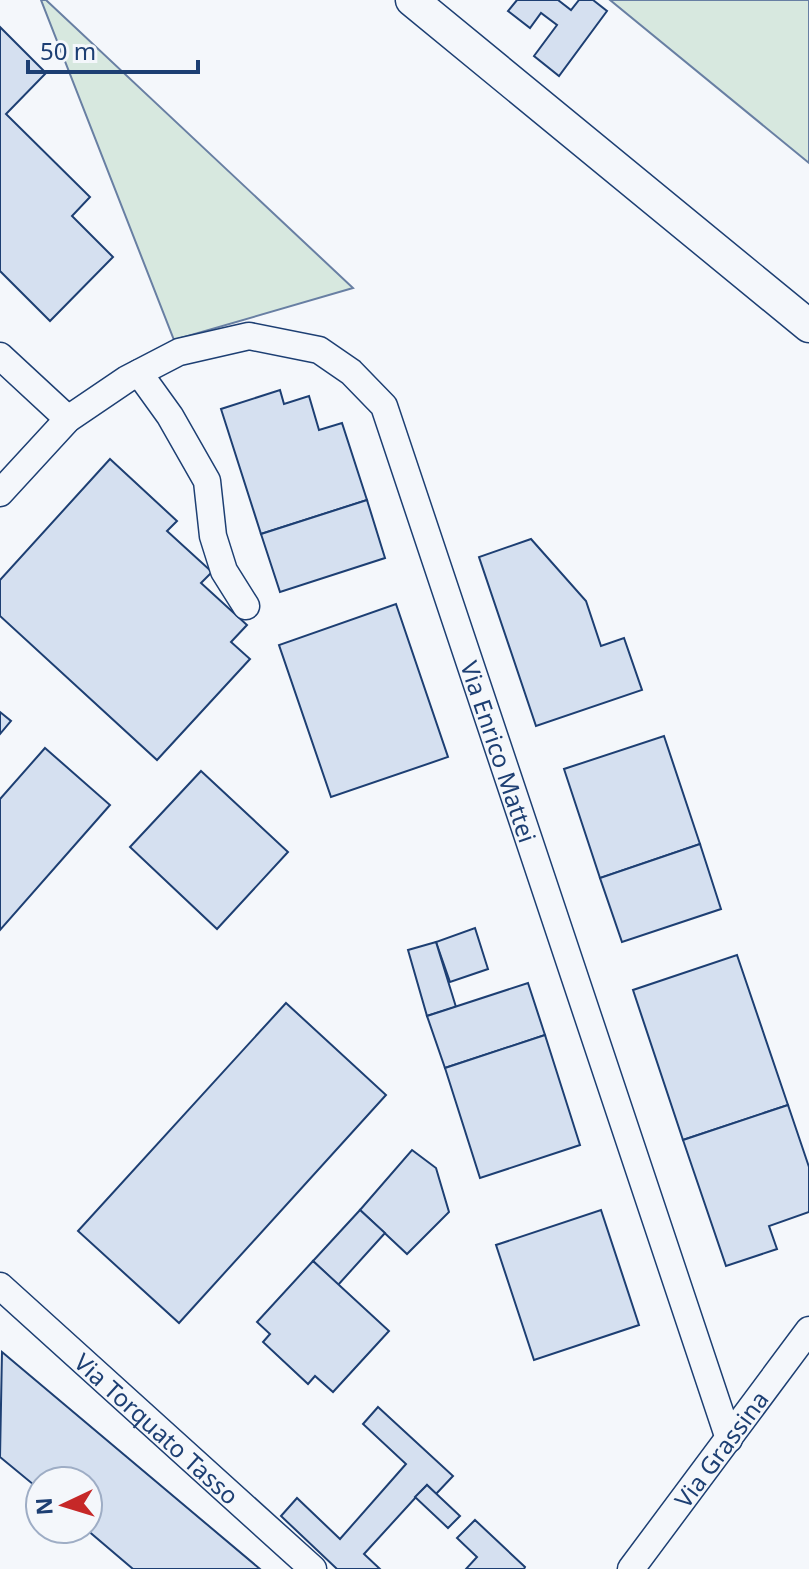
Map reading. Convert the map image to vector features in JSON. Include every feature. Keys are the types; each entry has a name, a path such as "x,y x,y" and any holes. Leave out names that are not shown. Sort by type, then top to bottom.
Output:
{"main road":[{"path":"412,0 809,326"}],"street":[{"name":"Via Enrico Mattei","path":"0,493 68,419 139,373 179,352 235,339 249,336 283,340 319,350 351,372 384,406 729,1439"},
{"path":"0,356 68,419"},
{"path":"139,373 170,416 207,481 213,536 224,571 246,606"},
{"name":"Via Torquato Tasso","path":"0,1286 313,1569"},
{"name":"Via Grassina","path":"631,1569 809,1330"}],"shaded area":[{"path":"41,0 46,0 353,288 174,340"},
{"path":"610,0 809,0 809,163"}],"building":[{"path":"517,0 558,0 571,10 579,0 593,0 607,11 559,76 534,56 557,25 541,13 530,28 508,11"},
{"path":"0,27 46,73 6,114 90,197 72,216 113,257 50,321 0,271"},
{"path":"280,390 284,404 309,396 319,430 342,423 367,500 261,534 221,409"},
{"path":"110,459 177,521 167,531 212,572 201,583 247,625 231,642 250,659 157,760 0,616 0,580"},
{"path":"367,500 385,558 280,592 261,534"},
{"path":"531,539 586,601 601,646 624,638 642,690 536,726 479,557"},
{"path":"396,604 448,757 331,797 279,645"},
{"path":"0,712 11,721 0,734"},
{"path":"664,736 700,844 600,878 564,769"},
{"path":"45,748 110,805 0,930 0,799"},
{"path":"201,771 288,852 217,929 130,847"},
{"path":"700,844 721,909 622,942 600,878"},
{"path":"475,928 488,969 450,982 436,942"},
{"path":"436,942 456,1007 427,1016 408,950"},
{"path":"737,955 788,1105 683,1140 633,990"},
{"path":"528,983 545,1035 445,1068 427,1016"},
{"path":"286,1003 386,1095 179,1323 78,1231"},
{"path":"545,1035 580,1145 480,1178 445,1068"},
{"path":"788,1105 809,1167 809,1212 769,1226 777,1249 726,1266 683,1140"},
{"path":"412,1150 436,1168 449,1212 407,1254 360,1210"},
{"path":"360,1210 385,1233 338,1285 313,1261"},
{"path":"601,1210 639,1325 534,1360 496,1245"},
{"path":"313,1261 389,1331 333,1392 315,1376 308,1384 263,1342 270,1334 257,1322"},
{"path":"2,1352 260,1569 133,1569 104,1544 104,1465 24,1465 24,1477 0,1457"},
{"path":"378,1407 453,1476 436,1494 427,1485 364,1554 380,1569 337,1569 281,1516 297,1498 340,1539 406,1464 363,1424"},
{"path":"427,1485 460,1516 448,1528 415,1497"},
{"path":"475,1520 524,1569 466,1569 477,1557 457,1538"}]}
